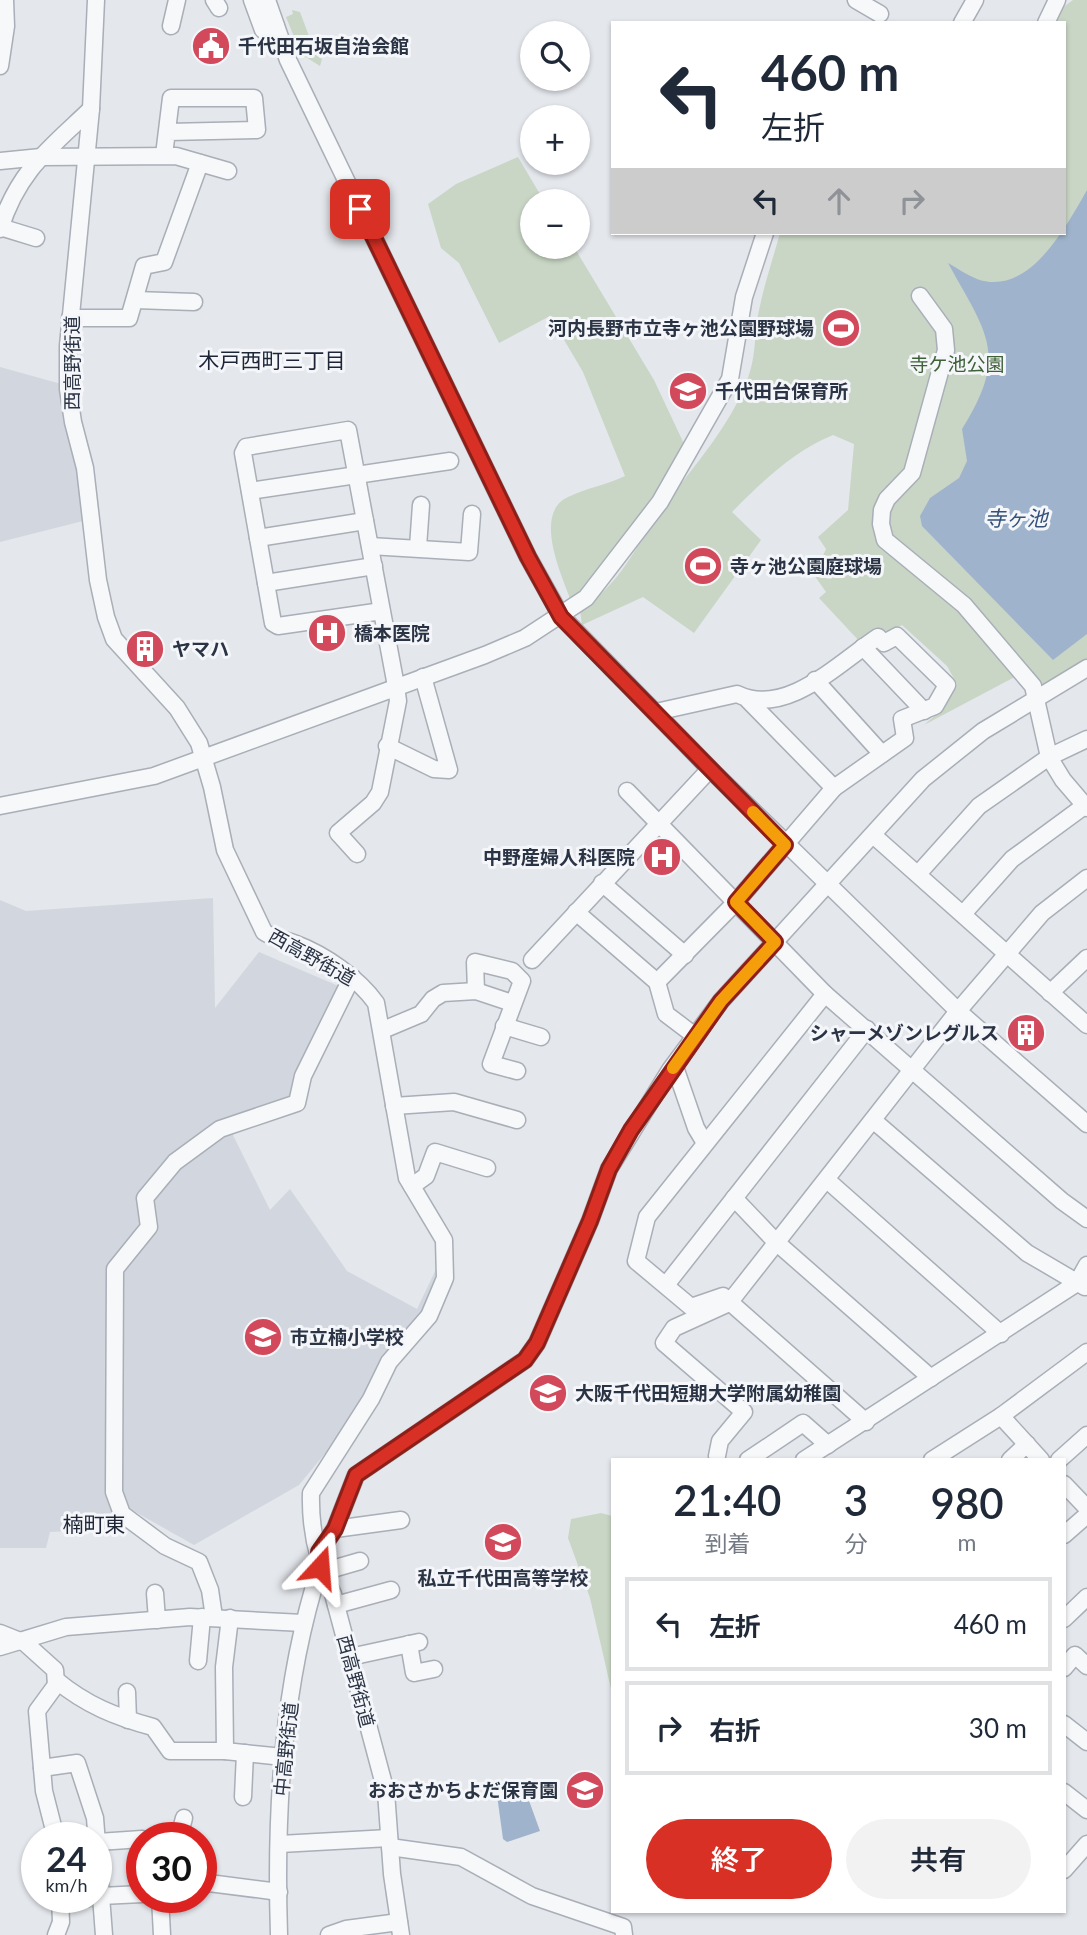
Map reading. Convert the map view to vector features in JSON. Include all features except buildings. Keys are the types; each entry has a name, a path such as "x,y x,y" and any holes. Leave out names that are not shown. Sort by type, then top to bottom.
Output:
{"street":[{"path":"0,66 6,26 5,0"},
{"name":"西高野街道","path":"96,0 91,109 70,318 68,389 72,422 85,468 94,555 106,617 114,639 190,725 204,759 225,850 264,932 297,944 352,977 363,985 376,1003 383,1030 407,1178 444,1240 444,1278 429,1316 389,1362 371,1399 311,1493 310,1510 320,1564 336,1605 386,1792 389,1842 400,1928"},
{"path":"171,26 177,0"},
{"path":"252,0 263,30 276,26"},
{"path":"267,0 288,61 516,532 561,617 827,886 958,1011 1087,1124"},
{"path":"856,0 881,12"},
{"path":"963,21 975,0"},
{"path":"1047,21 1057,0"},
{"path":"164,155 169,132 171,98 254,98 257,130 169,132"},
{"path":"36,238 0,228 17,184 91,109"},
{"path":"0,161 41,157 164,155 228,171"},
{"path":"70,318 129,317 144,266 164,262 200,163"},
{"path":"0,806 154,776 525,638 561,617 586,598 620,557 660,502 722,399 730,379 744,297 764,235"},
{"path":"920,296 944,329 946,350 912,473 887,499 881,524 886,540 974,616 1033,686 1049,757 1063,780 1086,806 1012,859 963,914"},
{"path":"135,300 194,302"},
{"path":"357,854 338,833 373,803 380,792 398,701 396,686 374,566 348,429 246,447 243,453 272,619 278,626 382,611"},
{"path":"250,491 450,461"},
{"path":"418,547 421,505"},
{"path":"370,546 469,552 472,514"},
{"path":"258,538 365,521"},
{"path":"266,583 374,566"},
{"path":"657,982 736,902 835,788 905,738 902,719 935,706 947,685 897,636 884,643 878,637 783,699 748,700"},
{"path":"863,647 924,711"},
{"path":"360,1561 320,1564 356,1475 525,1360 537,1343 590,1221 609,1169 631,1130 721,1001 923,779 984,731 1087,668"},
{"path":"387,746 434,769 449,770 423,677"},
{"path":"815,680 882,754"},
{"path":"656,712 737,694 748,700 835,788"},
{"path":"918,874 979,806 1049,757 1087,739"},
{"path":"532,960 710,769"},
{"path":"627,791 825,994 1062,1201 1087,1219"},
{"path":"873,835 1087,1025"},
{"path":"717,1456 720,1441 744,1412 664,1343 674,1328 729,1303 958,1011 1042,913 1087,877"},
{"path":"602,883 685,954"},
{"path":"576,912 657,982 666,1014 695,1036"},
{"path":"1050,993 1087,958"},
{"path":"476,991 475,962 512,971 522,981 491,1064 517,1072"},
{"path":"225,1751 225,1667 210,1590 199,1562 165,1546 122,1514 114,1492 115,1269 149,1227 145,1198 175,1162 219,1129 263,1117 297,1103 303,1076 352,977"},
{"path":"383,1030 421,1014 433,999 443,993 476,991 512,1003"},
{"path":"825,994 647,1217 636,1261 691,1307 723,1296 866,1422"},
{"path":"504,1026 541,1037"},
{"path":"666,1285 867,1028"},
{"path":"675,1067 696,1128 705,1143"},
{"path":"394,1106 457,1100 517,1120"},
{"path":"873,1120 1027,1253 1082,1285"},
{"path":"412,1186 426,1176 435,1152 487,1168"},
{"path":"827,1180 1001,1334"},
{"path":"734,1198 776,1242 931,1378"},
{"path":"807,1458 1082,1285 1087,1265"},
{"path":"935,1458 1001,1416 1087,1352"},
{"path":"1001,1416 1039,1458"},
{"path":"750,1458 803,1423 828,1445"},
{"path":"1061,1458 1087,1435"},
{"path":"1012,1458 1027,1444"},
{"path":"1066,1486 1087,1508"},
{"path":"1066,1533 1087,1515"},
{"path":"335,1529 401,1520"},
{"name":"中高野街道","path":"279,1935 283,1757 303,1623 320,1564"},
{"path":"336,1605 391,1590"},
{"path":"155,1593 157,1620"},
{"path":"1066,1617 1087,1597"},
{"path":"198,1661 215,1617"},
{"path":"0,1647 66,1627 215,1617 303,1623"},
{"path":"0,1633 25,1643 55,1670 56,1685 37,1712 42,1768 53,1822"},
{"path":"350,1657 414,1643 414,1673 434,1668"},
{"path":"1066,1666 1075,1655 1087,1666"},
{"path":"56,1680 81,1701 153,1727 170,1751 225,1751 283,1757"},
{"path":"127,1692 128,1720"},
{"path":"1066,1727 1087,1742"},
{"path":"243,1797 245,1753"},
{"path":"42,1768 77,1763 96,1822"},
{"path":"1066,1794 1087,1810"},
{"path":"183,1822 184,1818"},
{"path":"280,1844 389,1842 461,1857 532,1896 623,1927 624,1935"},
{"path":"1066,1868 1087,1844"},
{"path":"217,1884 279,1892"},
{"path":"56,1935 61,1922 61,1913"},
{"path":"102,1913 104,1935"},
{"path":"161,1913 162,1935"},
{"path":"329,1935 346,1929 400,1928"}],"shaded area":[{"path":"0,367 65,385 81,472 83,521 0,542"},
{"path":"213,898 215,1008 259,952 343,988 292,1101 253,1117 160,1175 144,1228 112,1268 109,1489 124,1529 50,1532 46,1548 0,1548 0,900 26,911"},
{"name":"市立楠小学校","path":"230,1129 270,1210 290,1189 347,1271 417,1309 439,1263 426,1313 355,1417 299,1485 194,1545 123,1505 120,1268 154,1227 150,1201 181,1158"}],"green space":[{"name":"寺ケ池公園","path":"1073,0 1087,0 1087,663 1041,693 1024,672 924,725 939,712 957,684 947,666 902,625 887,634 879,629 861,643 819,598 826,592 814,575 826,549 818,537 848,510 854,444 833,435 791,459 732,512 761,540 694,633 643,597 582,625 580,610 605,590 623,569 666,503 734,409 751,368 759,310 779,235 1066,235 1066,21 1056,21 1062,8"},
{"path":"292,10 300,12 316,55 322,59 320,66 301,54 286,17 293,14"},
{"path":"518,157 520,175 529,175 537,189 520,189 520,259 581,259 654,380 685,446 620,549 589,585 571,601 556,560 551,530 552,516 558,505 568,497 625,476 583,372 550,316 499,343 459,263 441,248 428,204 456,184"},
{"path":"601,1513 611,1516 611,1689 590,1598 568,1538 571,1519"}],"water":[{"name":"寺ヶ池","path":"1087,190 1087,634 1053,660 922,526 920,516 930,498 959,478 967,461 962,429 985,381 989,362 982,327 948,263 977,279 996,282 1013,278 1044,255 1060,235 1066,235 1069,221"},
{"path":"523,1784 540,1831 507,1842 503,1839 497,1795"}],"slow traffic":[{"path":"673,1068 721,1001 775,942 736,902 785,845 753,812"}],"place":[{"name":"千代田石坂自治会館","path":"211,46"},
{"name":"河内長野市立寺ヶ池公園野球場","path":"841,328"},
{"name":"千代田台保育所","path":"688,391"},
{"name":"寺ヶ池公園庭球場","path":"703,566"},
{"name":"橋本医院","path":"327,633"},
{"name":"ヤマハ","path":"145,649"},
{"name":"中野産婦人科医院","path":"662,857"},
{"name":"シャーメゾンレグルス","path":"1026,1033"},
{"name":"市立楠小学校","path":"263,1337"},
{"name":"大阪千代田短期大学附属幼稚園","path":"548,1393"},
{"name":"私立千代田高等学校","path":"503,1542"},
{"name":"おおさかちよだ保育園","path":"585,1790"}],"district":[{"name":"木戸西町三丁目","path":"272,361"},
{"name":"楠町東","path":"94,1525"}],"route":[{"path":"320,1567 319,1552 335,1529 356,1475 438,1416 525,1360 537,1343 590,1221 609,1169 631,1130 670,1070 675,1067 721,1001 775,942 736,902 785,845 561,617 528,557 360,209"}]}
